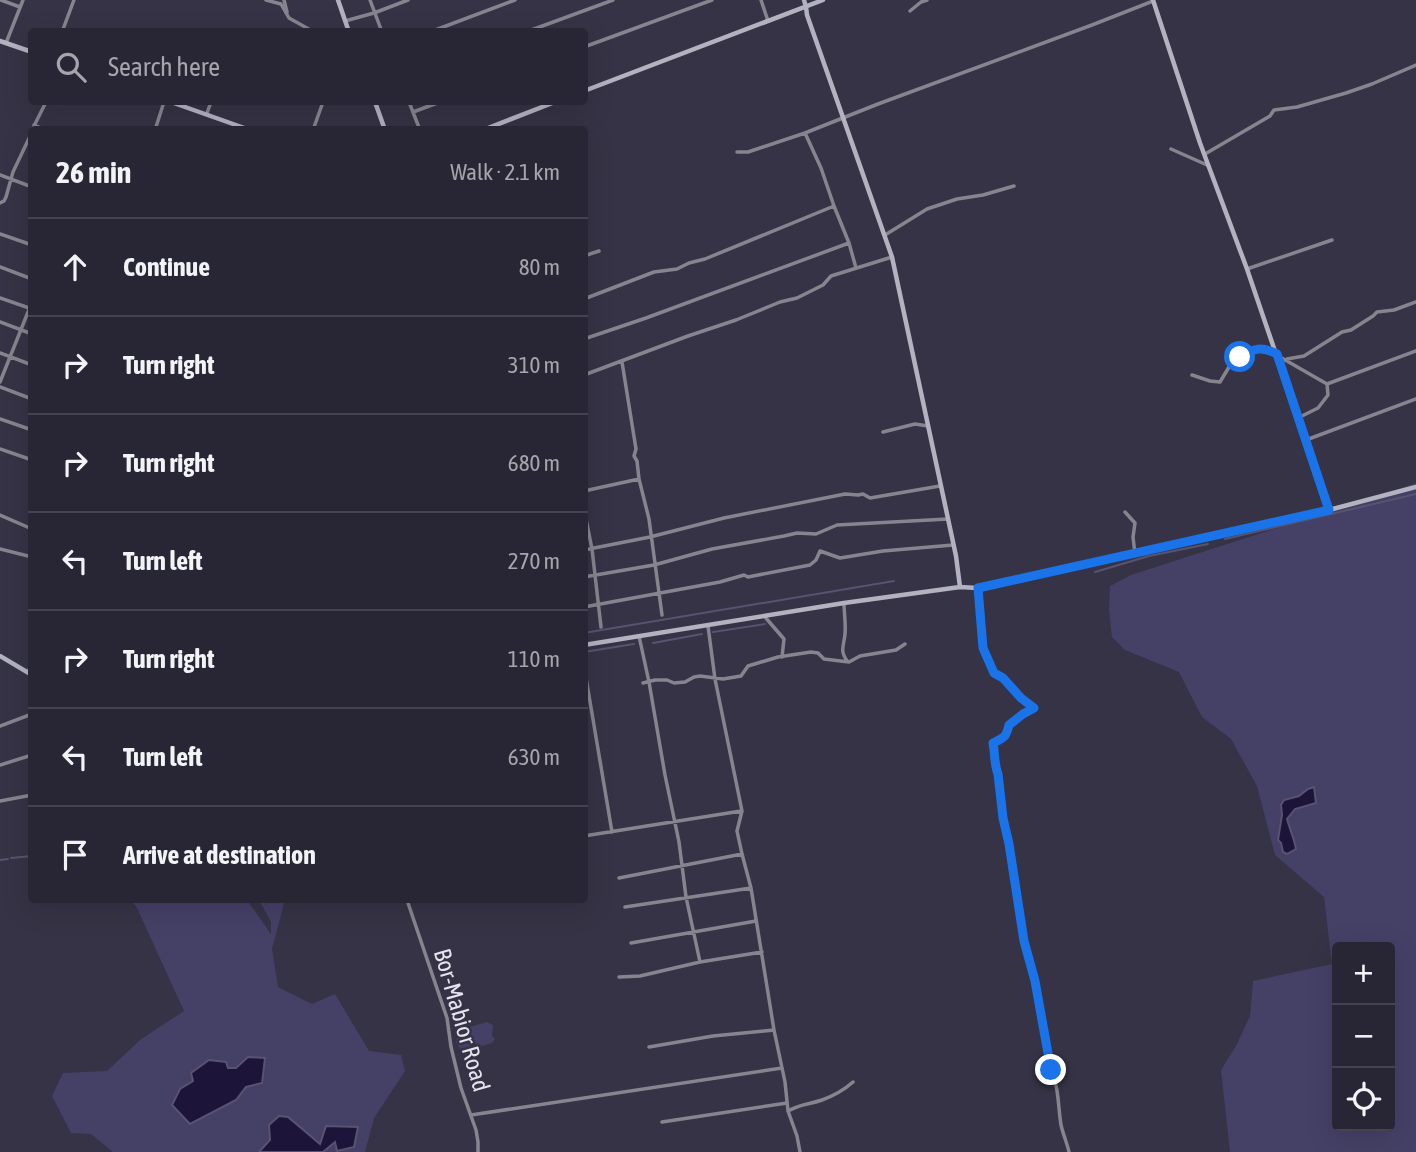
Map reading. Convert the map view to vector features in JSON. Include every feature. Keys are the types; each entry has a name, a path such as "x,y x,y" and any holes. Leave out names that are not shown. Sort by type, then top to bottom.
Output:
{"street":[{"path":"1,0 20,7"},
{"path":"23,0 3,42 28,50"},
{"path":"64,28 74,0"},
{"path":"266,0 281,4 289,18 307,28"},
{"path":"284,0 289,18"},
{"path":"338,0 348,28"},
{"path":"370,0 380,28"},
{"path":"345,21 408,0"},
{"path":"441,28 515,0"},
{"path":"537,28 613,0"},
{"path":"588,46 712,0"},
{"path":"761,0 768,22"},
{"path":"804,0 842,118 892,257 960,587"},
{"path":"588,90 823,0"},
{"path":"910,11 928,0"},
{"path":"737,152 748,152 805,133 1153,0 1329,510"},
{"path":"1205,154 1270,116 1274,110 1297,107 1346,93 1416,65"},
{"path":"34,126 45,105"},
{"path":"156,126 163,105"},
{"path":"181,105 240,126"},
{"path":"207,113 210,105"},
{"path":"314,126 322,105"},
{"path":"376,105 384,126"},
{"path":"410,105 418,126"},
{"path":"413,112 432,105"},
{"path":"493,126 547,105"},
{"path":"227,126 228,121"},
{"path":"805,133 821,168 856,268"},
{"path":"0,203 6,197 10,178 28,140"},
{"path":"1171,149 1209,166"},
{"path":"0,175 28,185"},
{"path":"885,235 927,209 1013,186"},
{"path":"588,297 654,272 677,269 705,260 834,206"},
{"path":"0,234 28,244"},
{"path":"1247,269 1332,240"},
{"path":"588,338 849,243"},
{"path":"588,255 599,251"},
{"path":"588,374 797,298 823,285 831,276 892,257"},
{"path":"0,267 28,278"},
{"path":"0,298 28,308"},
{"path":"1285,359 1304,356 1342,332 1351,330 1373,317 1377,312 1394,310 1416,302"},
{"path":"28,314 0,385 28,397"},
{"path":"0,322 28,333"},
{"path":"1192,375 1220,382 1231,362 1263,348 1326,384 1328,396 1318,408 1298,418"},
{"path":"1326,384 1416,351"},
{"path":"0,353 28,364"},
{"path":"622,362 636,449 634,456 649,519 662,615"},
{"path":"1306,440 1416,399"},
{"path":"0,419 28,429"},
{"path":"883,432 915,425 928,426"},
{"path":"0,449 28,459"},
{"path":"588,490 639,479"},
{"path":"588,550 845,494 863,494 870,498 940,486"},
{"path":"588,644 844,603 960,587 978,588 1416,488"},
{"path":"1125,512 1135,523 1135,554"},
{"path":"0,515 28,526"},
{"path":"588,576 654,565 712,549 797,534 816,534 837,525 948,519"},
{"path":"588,529 601,627"},
{"path":"588,606 720,582 744,575 748,577 810,565 820,551 840,558 953,545"},
{"path":"0,549 28,556"},
{"path":"978,588 983,648 994,673 1003,678 1034,708 1009,725 1009,731 1004,737 993,743 1026,951 1035,981 1069,1152"},
{"path":"844,603 845,635 842,645 844,658 849,662"},
{"path":"765,617 784,639 782,657"},
{"path":"708,625 715,679 742,811 737,831 763,952 788,1111 800,1152"},
{"path":"639,636 700,962"},
{"path":"646,682 685,682 700,676 733,679 741,676 748,666 765,660 811,653 818,653 824,659 849,662 860,656 896,650 905,644"},
{"path":"0,656 28,672"},
{"path":"588,690 612,832"},
{"path":"0,726 28,716"},
{"path":"0,765 28,756"},
{"path":"0,801 28,795"},
{"path":"588,835 742,811"},
{"path":"619,878 742,854"},
{"path":"625,907 751,888"},
{"name":"Bor-Mabior Road","path":"408,903 447,1018 451,1047 478,1142 478,1152"},
{"path":"631,943 757,921"},
{"path":"620,977 640,976 700,962 763,952"},
{"path":"649,1047 774,1030"},
{"path":"471,1115 782,1068"},
{"path":"788,1111 802,1104 825,1100 853,1082"},
{"path":"662,1122 787,1103"}],"shaded area":[{"path":"1416,483 1416,1152 1230,1152 1221,1070 1250,1016 1253,981 1332,964 1324,897 1275,855 1257,786 1231,739 1202,717 1179,672 1125,650 1112,637 1110,586 1131,575"},
{"path":"1314,787 1316,803 1295,809 1287,819 1296,849 1287,854 1283,852 1278,840 1281,805 1284,800 1299,796"},
{"path":"133,903 249,903 271,934 271,922 261,903 284,903 272,949 278,987 312,1004 335,994 369,1051 401,1055 405,1071 374,1118 365,1152 323,1152 336,1142 354,1147 357,1127 320,1144 289,1117 259,1152 113,1152 91,1134 71,1133 52,1096 63,1073 107,1071 140,1040 184,1011","holes":["227,1068 236,1068 246,1087 236,1100 180,1089"]},
{"path":"487,1022 493,1025 492,1036 495,1039 492,1043 482,1046 475,1043 469,1051 460,1049 456,1042 463,1029"},
{"path":"248,1057 265,1058 262,1083 246,1087 236,1100 190,1124 172,1105 180,1089 193,1081 191,1073 209,1060 226,1062 228,1068 236,1068"},
{"path":"279,1116 288,1117 320,1144 326,1126 358,1127 354,1147 337,1151 335,1142 323,1152 259,1152 270,1140 269,1125"}],"waterway":[{"path":"1225,539 1416,494"},
{"path":"1095,572 1149,556 1208,544"},
{"path":"588,632 894,581"},
{"path":"713,632 765,624"},
{"path":"653,643 702,634"},
{"path":"588,651 634,644"},
{"path":"11,858 28,856"},
{"path":"0,860 8,859"}],"route":[{"path":"1051,1070 1035,981 1024,941 993,743 1004,737 1009,731 1009,725 1034,708 1003,678 994,673 983,648 978,588 1329,510 1277,354 1263,348 1240,357"}]}
